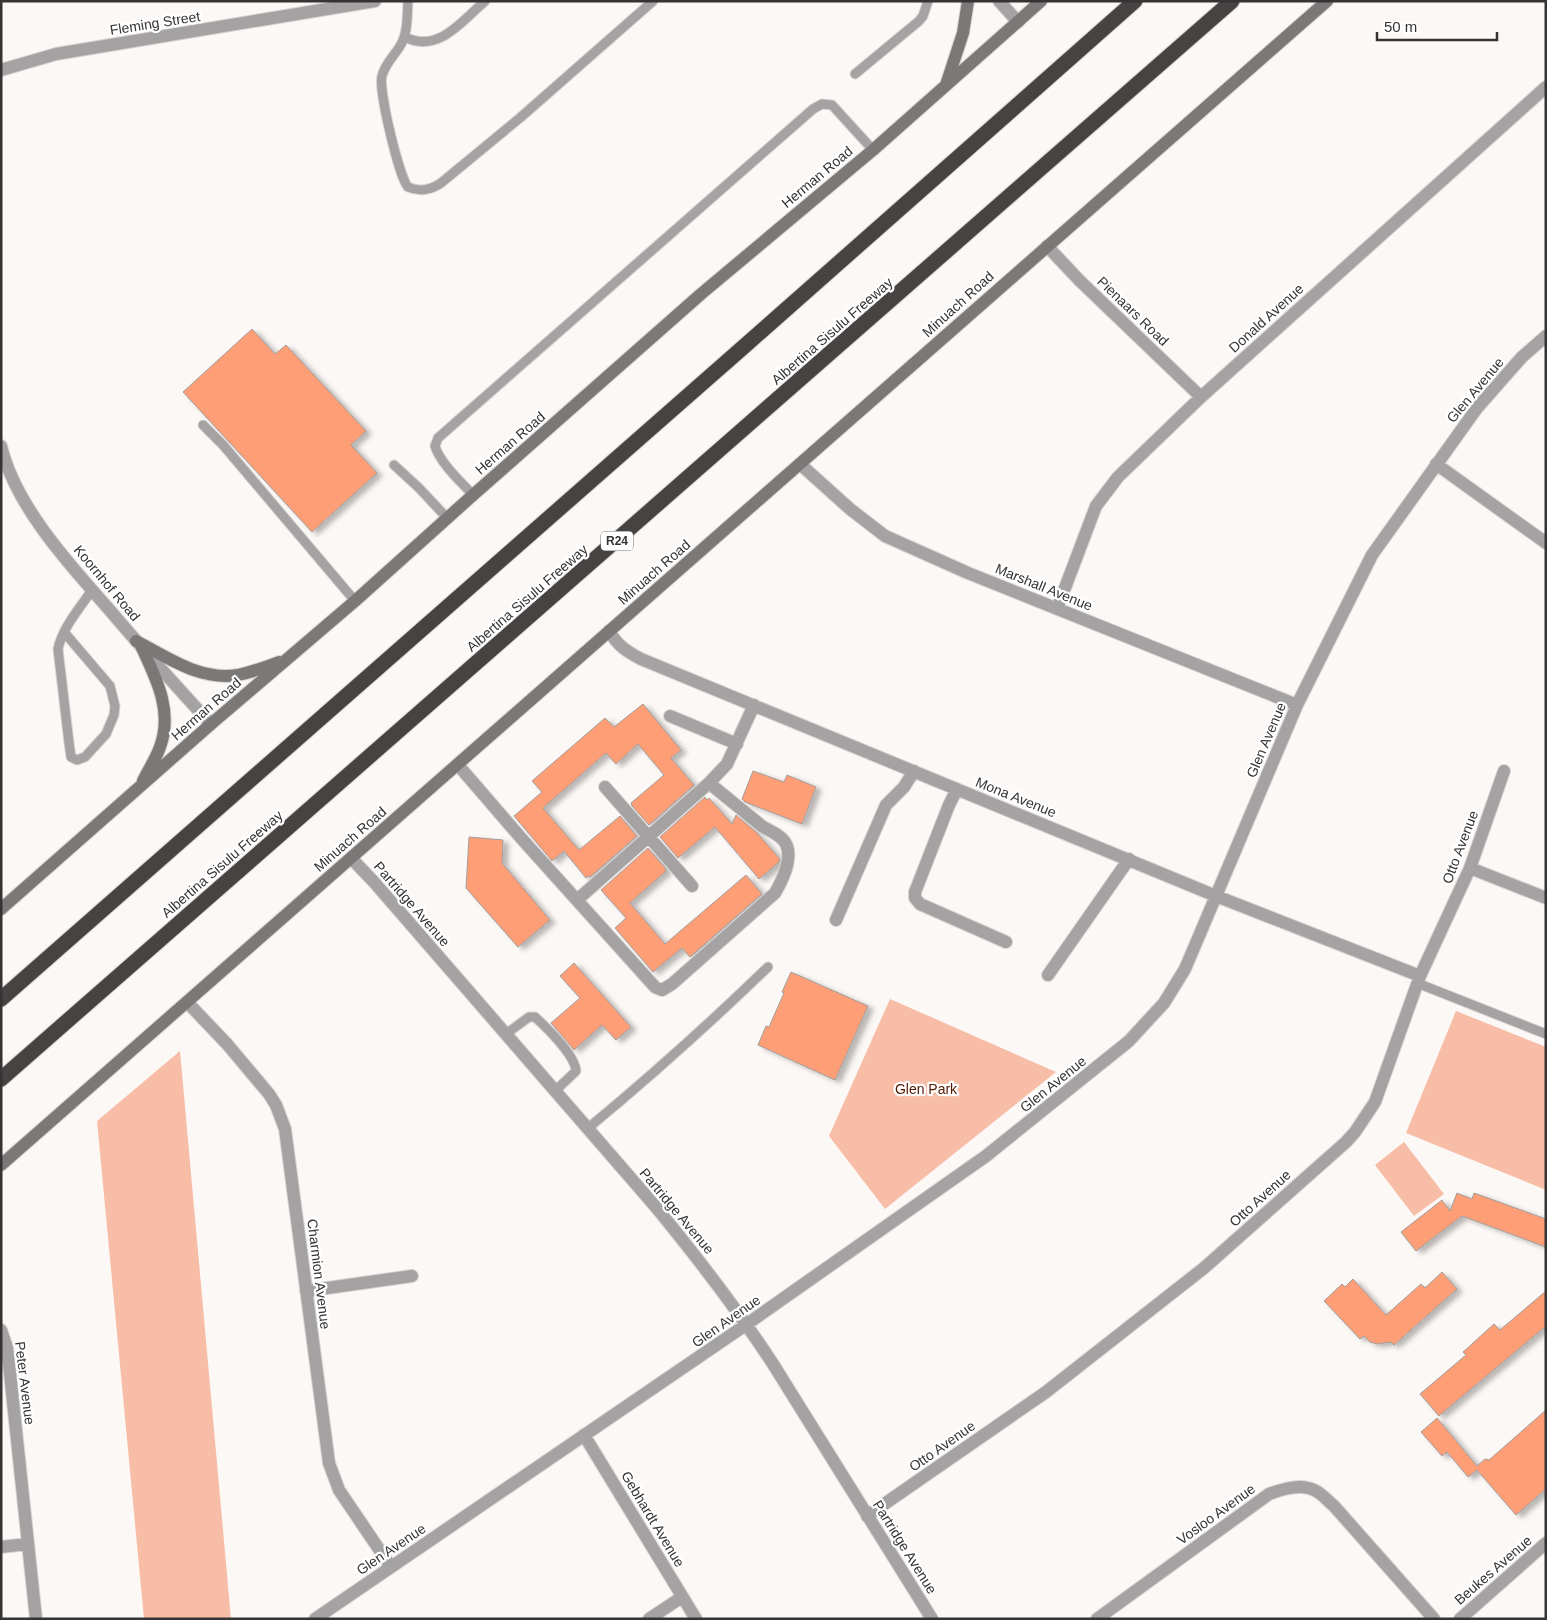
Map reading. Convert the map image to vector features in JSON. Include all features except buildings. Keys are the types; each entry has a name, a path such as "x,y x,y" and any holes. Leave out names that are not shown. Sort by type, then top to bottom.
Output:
{"highway":[{"path":"1,999 1135,1"},
{"name":"Albertina Sisulu Freeway","path":"1,1080 1232,1"}],"main road":[{"path":"945,87 963,34 968,1"},
{"name":"Herman Road","path":"1,909 211,724 355,601 694,301 945,87 1041,1"},
{"name":"Minuach Road","path":"1,1165 1327,1"},
{"path":"139,645 198,672 212,675 239,675 284,661"},
{"path":"139,645 160,689 165,706 164,734 160,748 139,788"}],"street":[{"name":"Fleming Street","path":"1,70 56,54 375,1"},
{"path":"999,1 1018,22"},
{"name":"Donald Avenue","path":"1057,608 1096,506 1118,477 1201,397 1546,87"},
{"name":"Pienaars Road","path":"1047,246 1079,280 1201,397"},
{"name":"Glen Avenue","path":"315,1619 747,1324 986,1156 1129,1041 1164,1003 1185,969 1297,705 1372,555 1477,408 1522,357 1546,336"},
{"name":"Koornhof Road","path":"1,446 14,482 27,504 73,568 139,645 211,724"},
{"name":"Marshall Avenue","path":"800,464 885,536 968,573 1297,705"},
{"path":"1436,464 1546,544"},
{"name":"Mona Avenue","path":"610,631 616,642 623,649 641,659 1419,980"},
{"path":"577,900 709,783 726,764 754,705"},
{"path":"670,716 737,744"},
{"path":"458,765 649,980 658,989 662,990 672,984 775,894 782,880 788,858 788,850 781,838 763,827 709,783"},
{"path":"836,920 886,805 904,787 914,771"},
{"name":"Otto Avenue","path":"867,1516 1046,1392 1204,1268 1355,1132 1375,1102 1419,980 1470,868 1504,771"},
{"path":"605,787 692,886"},
{"path":"957,789 915,892 915,898 920,904 1006,942"},
{"name":"Partridge Avenue","path":"350,858 374,882 655,1206 696,1256 747,1324 932,1619"},
{"path":"1048,975 1129,860"},
{"path":"1470,868 1546,898"},
{"name":"Charmion Avenue","path":"187,1002 228,1044 269,1094 282,1119 285,1129 329,1463 339,1490 391,1567"},
{"path":"306,1291 412,1276"},
{"name":"Peter Avenue","path":"1,1330 7,1348 9,1364 36,1619"},
{"name":"Gebhardt Avenue","path":"584,1436 696,1619"},
{"name":"Vosloo Avenue","path":"1097,1619 1269,1494 1284,1489 1303,1487 1316,1491 1334,1506 1434,1619"},
{"name":"Beukes Avenue","path":"1460,1619 1546,1543"},
{"path":"1,1547 28,1544"},
{"path":"649,1619 682,1597"}],"lane":[{"path":"408,1 405,37 384,69 381,82 388,122 402,177 408,187 424,190 433,188 456,171 521,117 653,1"},
{"path":"405,37 417,42 440,39 485,1"},
{"path":"855,74 919,21 923,16 928,1"},
{"path":"473,495 449,468 435,446 436,441 443,433 813,109 822,104 832,105 872,150"},
{"path":"203,424 355,601"},
{"path":"394,465 448,518"},
{"path":"64,632 110,686 115,706 114,715 106,734 85,757 77,760 71,757 58,656 60,640 64,632 92,590"},
{"path":"587,1129 656,1070 768,967"},
{"path":"1419,980 1546,1034"},
{"path":"506,1034 532,1016 535,1016 561,1045 574,1063 576,1072 555,1091"}],"green space":[{"name":"Glen Park","path":"890,999 1056,1072 885,1209 829,1136"},
{"path":"1456,1011 1546,1047 1546,1190 1406,1133"},
{"path":"180,1051 231,1619 144,1619 97,1121"},
{"path":"1404,1142 1444,1194 1414,1216 1375,1165"}]}
